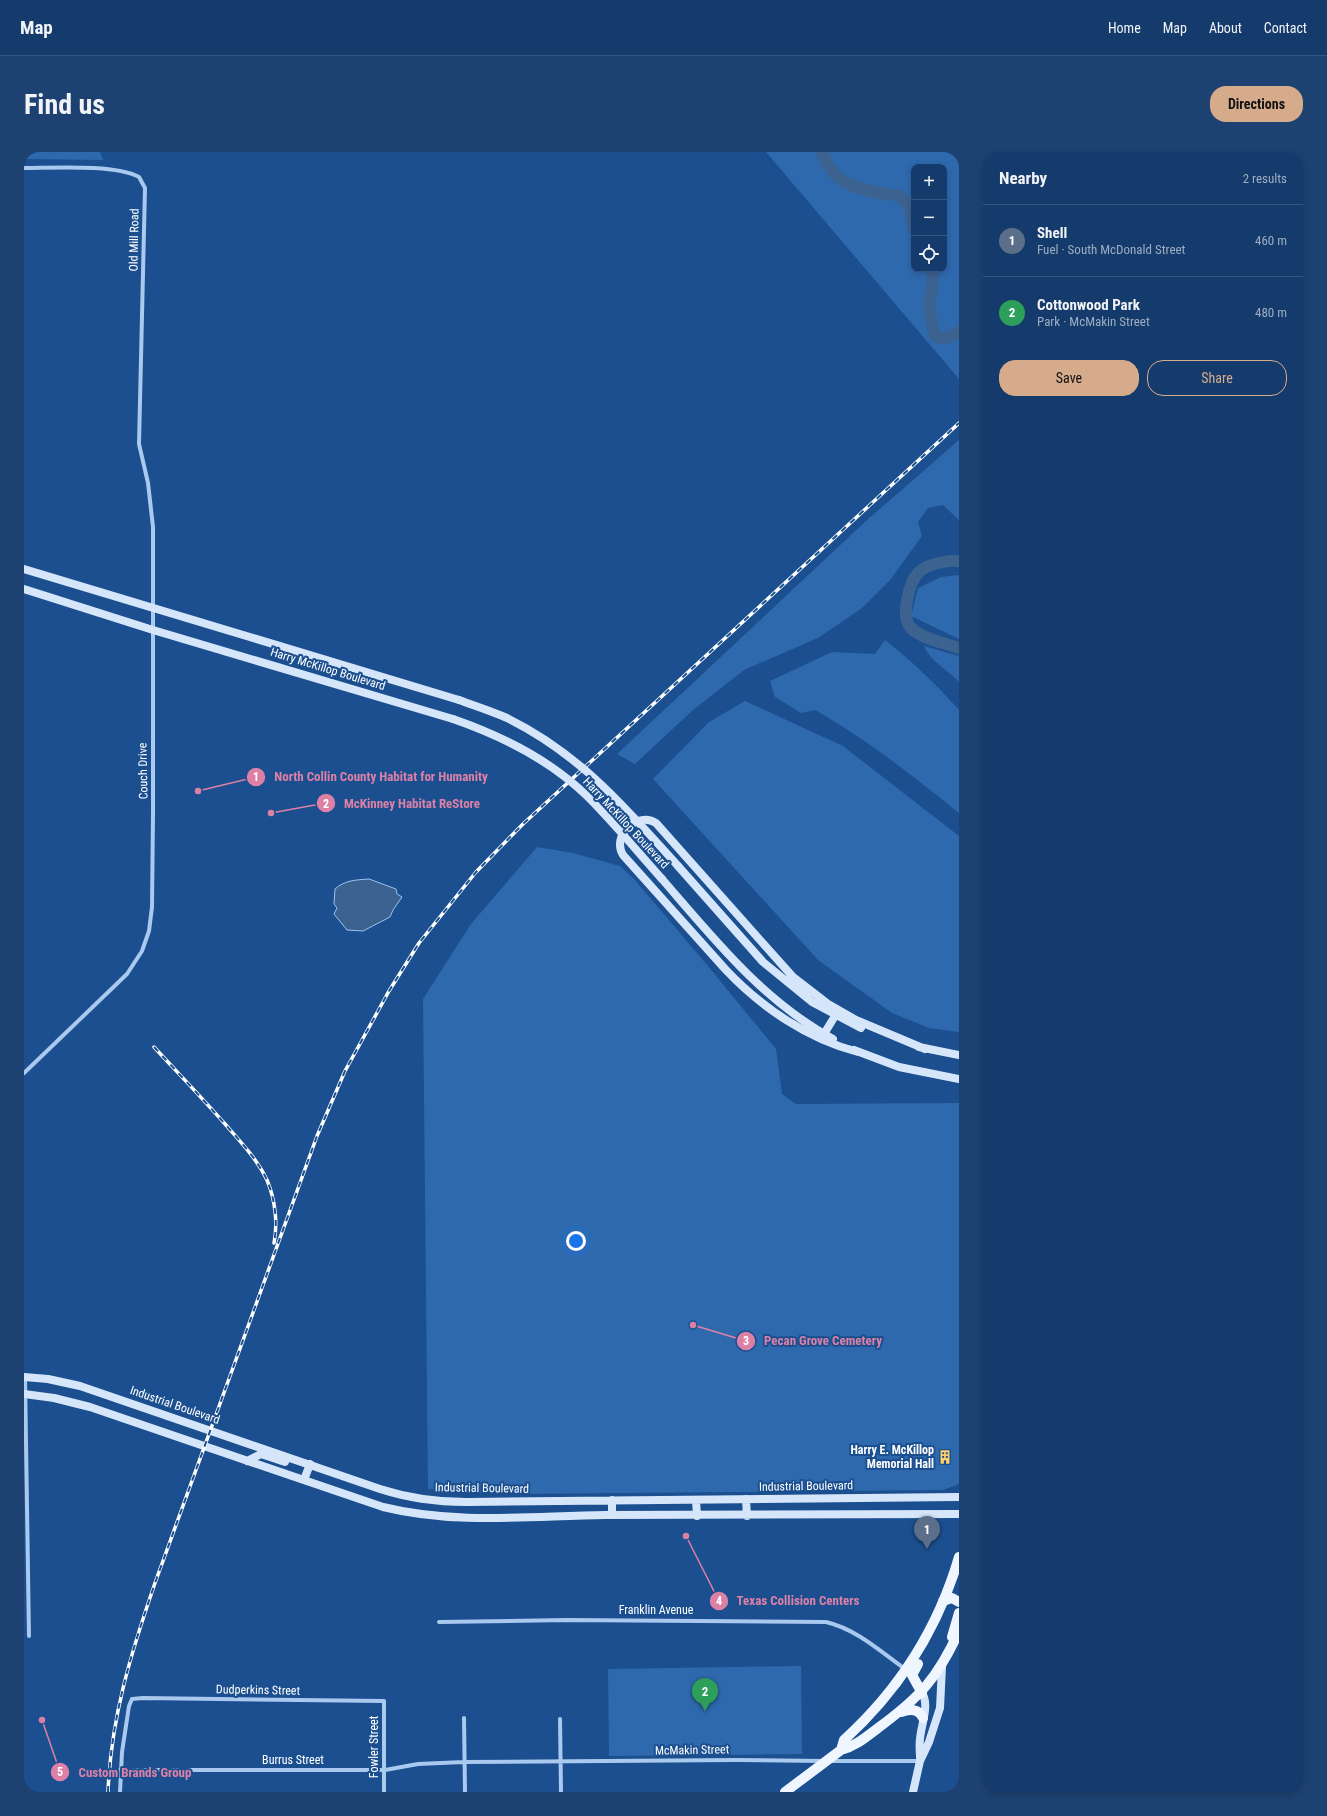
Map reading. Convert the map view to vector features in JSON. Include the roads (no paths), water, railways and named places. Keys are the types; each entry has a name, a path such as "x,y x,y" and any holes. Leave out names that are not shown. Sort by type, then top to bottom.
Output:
{"main road":[{"name":"Harry McKillop Boulevard","path":"24,569 458,700 490,711 516,723 570,758 598,780 619,800 763,962 798,992 835,1016 863,1030 925,1049 959,1055"},
{"name":"Harry McKillop Boulevard","path":"24,589 153,630 453,719 502,739 553,768 586,795 749,977 787,1010 824,1034 858,1052 906,1069 959,1079"},
{"path":"858,1052 837,1046 805,1031 770,1009 744,988 726,970 623,855 619,848 619,843 623,834 637,821 647,819 656,823 793,977 828,1004 856,1020 925,1049"},
{"path":"824,1034 835,1016"},
{"name":"Industrial Boulevard","path":"24,1377 48,1379 80,1386 385,1491 430,1500 466,1502 959,1497"},
{"path":"24,1394 54,1398 90,1407 383,1507 419,1515 469,1518 612,1515 747,1516 959,1514"},
{"path":"247,1461 258,1454 290,1463 306,1463 304,1480"},
{"path":"746,1499 747,1516"},
{"path":"591,1500 591,1516"},
{"path":"612,1500 612,1515"},
{"path":"696,1500 697,1516"},
{"path":"841,1750 844,1740 877,1708 907,1670 938,1614 959,1557"},
{"path":"943,1601 952,1598 959,1602"},
{"path":"952,1647 952,1636 959,1613"},
{"path":"913,1792 920,1760 920,1739 925,1701 912,1673 932,1640 938,1614"},
{"path":"785,1792 841,1750 852,1747 899,1713 922,1693 942,1667 959,1631"},
{"path":"920,1760 929,1742 940,1708 942,1667"},
{"path":"899,1713 914,1710 920,1712 923,1718"}],"street":[{"name":"Old Mill Road","path":"24,168 112,170 132,174 139,177 142,182 145,194 140,421"},
{"name":"Couch Drive","path":"24,1073 127,974 139,958 147,940 151,921 153,630 152,515 148,483 140,444 140,421"},
{"path":"24,1377 29,1636"},
{"name":"Franklin Avenue","path":"439,1622 567,1620 826,1622 840,1625 862,1638 907,1670"},
{"name":"Dudperkins Street","path":"120,1770 129,1706 132,1699 384,1702"},
{"name":"Fowler Street","path":"384,1702 384,1792"},
{"path":"464,1718 465,1792"},
{"path":"560,1719 561,1792"},
{"name":"McMakin Street","path":"464,1762 920,1760"},
{"name":"Burrus Street","path":"120,1770 385,1770 418,1764 464,1762"},
{"path":"120,1770 120,1792"}],"waterway":[{"path":"822,152 828,165 843,181 863,189 900,196 906,203 911,216"},
{"path":"932,272 933,278 929,306 934,334 940,338 943,338 959,332"},
{"path":"959,561 937,563 926,567 918,573 909,592 906,608 908,623 916,632 928,638 959,648"}],"railway":[{"path":"108,1792 113,1738 118,1711 130,1660 155,1583 317,1136 345,1071 389,991 419,943 476,872 523,824 959,423"},
{"path":"154,1047 236,1137 263,1172 270,1187 274,1203 276,1219 274,1243"}],"place":[{"name":"North Collin County Habitat for Humanity","path":"198,791"},
{"name":"McKinney Habitat ReStore","path":"271,813"},
{"name":"Pecan Grove Cemetery","path":"693,1325"},
{"name":"Harry E. McKillop Memorial Hall","path":"945,1457"},
{"name":"Texas Collision Centers","path":"686,1536"},
{"name":"Shell","path":"927,1549"},
{"name":"Cottonwood Park","path":"705,1711"},
{"name":"Custom Brands Group","path":"42,1720"}]}
